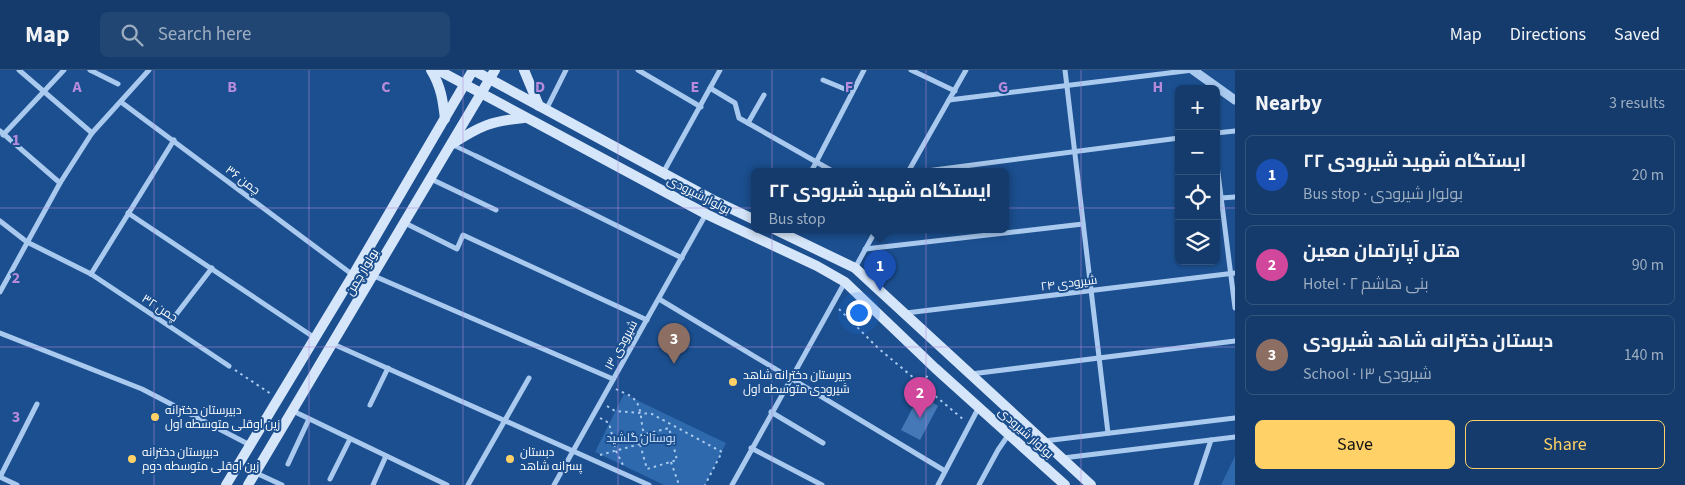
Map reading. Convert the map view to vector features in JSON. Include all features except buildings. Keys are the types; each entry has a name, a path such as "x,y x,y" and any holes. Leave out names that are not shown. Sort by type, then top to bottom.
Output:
{"main road":[{"path":"431,70 438,80 443,98 445,119"},
{"name":"بولوار شیرودی","path":"438,70 706,214 817,266 845,282 978,407 1065,485"},
{"name":"بولوار چمن","path":"226,485 315,339 473,70"},
{"name":"بولوار شیرودی","path":"473,70 663,173 751,218"},
{"name":"بولوار چمن","path":"248,485 496,70"},
{"path":"524,70 542,108"},
{"path":"451,144 479,127 496,120 525,118"},
{"name":"بولوار شیرودی","path":"785,233 854,268 1091,485"}],"street":[{"path":"19,70 92,133"},
{"path":"60,183 2,133 45,92 64,70"},
{"path":"90,70 118,84"},
{"path":"0,292 60,183 92,133 149,70"},
{"path":"542,108 566,70"},
{"path":"638,70 700,107"},
{"path":"663,173 720,70"},
{"path":"812,168 864,70"},
{"path":"911,70 955,91"},
{"path":"910,168 966,70"},
{"path":"1065,70 1108,433"},
{"path":"949,100 1193,70 1235,100"},
{"path":"823,80 852,92"},
{"path":"710,88 734,103 738,117 748,124 827,168"},
{"path":"748,124 764,94"},
{"name":"چمن ۳۶","path":"121,102 353,275"},
{"path":"1220,133 1235,131"},
{"path":"949,168 1175,139"},
{"path":"91,274 174,140"},
{"path":"451,144 682,258"},
{"path":"1218,175 1233,273 1235,308"},
{"path":"431,179 496,210"},
{"path":"1221,198 1235,197"},
{"path":"128,213 315,339"},
{"name":"شیرودی ۱۳","path":"554,485 706,214"},
{"name":"چمن ۳۲","path":"0,221 27,242 91,274 229,366"},
{"path":"405,223 458,249 463,235 647,320"},
{"path":"1009,232 1083,224"},
{"path":"854,268 874,233"},
{"path":"865,249 1005,233"},
{"path":"168,325 212,268"},
{"name":"شیرودی ۲۴","path":"905,314 1233,273"},
{"path":"374,276 613,379"},
{"path":"732,485 845,282"},
{"path":"659,299 790,380 945,471"},
{"path":"0,333 142,389 250,445"},
{"path":"970,374 1235,341"},
{"path":"333,344 649,485"},
{"path":"370,405 388,368"},
{"path":"468,485 529,378"},
{"path":"17,485 0,477 37,404"},
{"path":"938,485 978,407"},
{"path":"292,411 447,485"},
{"path":"771,412 823,443"},
{"path":"1042,442 1235,418"},
{"path":"288,464 309,419"},
{"path":"979,485 998,450 1010,434"},
{"path":"1060,458 1235,437"},
{"path":"330,479 350,439"},
{"path":"1196,485 1211,440"},
{"path":"751,448 822,485"},
{"path":"373,485 386,456"},
{"path":"256,473 282,485"}],"path":[{"path":"833,304 878,348 970,424"},
{"path":"229,366 278,399"},
{"path":"610,386 634,399 641,414 640,423 645,434"},
{"path":"600,402 615,411 652,414 722,452 705,485"},
{"path":"593,416 609,423 616,451 624,467 621,473"},
{"path":"668,428 677,460 647,469 638,436 668,428 671,424"},
{"path":"596,462 599,455 640,444"},
{"path":"671,462 679,485"}],"green space":[{"name":"بوستان گلشید","path":"624,394 726,443 705,485 664,485 595,452"},
{"path":"1235,456 1235,485 1221,485"}],"place":[{"name":"ایستگاه شهید شیرودی ۲۲","path":"880,291"},
{"name":"دبستان دخترانه شاهد شیرودی","path":"674,364"},
{"name":"دبیرستان دخترانه شاهد شیرودی متوسطه اول","path":"733,382"},
{"name":"دبیرستان دخترانه زین اوقلی متوسطه اول","path":"155,417"},
{"name":"هتل آپارتمان معین","path":"920,418"},
{"name":"دبیرستان دخترانه زین اوقلی متوسطه دوم","path":"132,459"},
{"name":"دبستان پسرانه شاهد","path":"510,459"}]}
